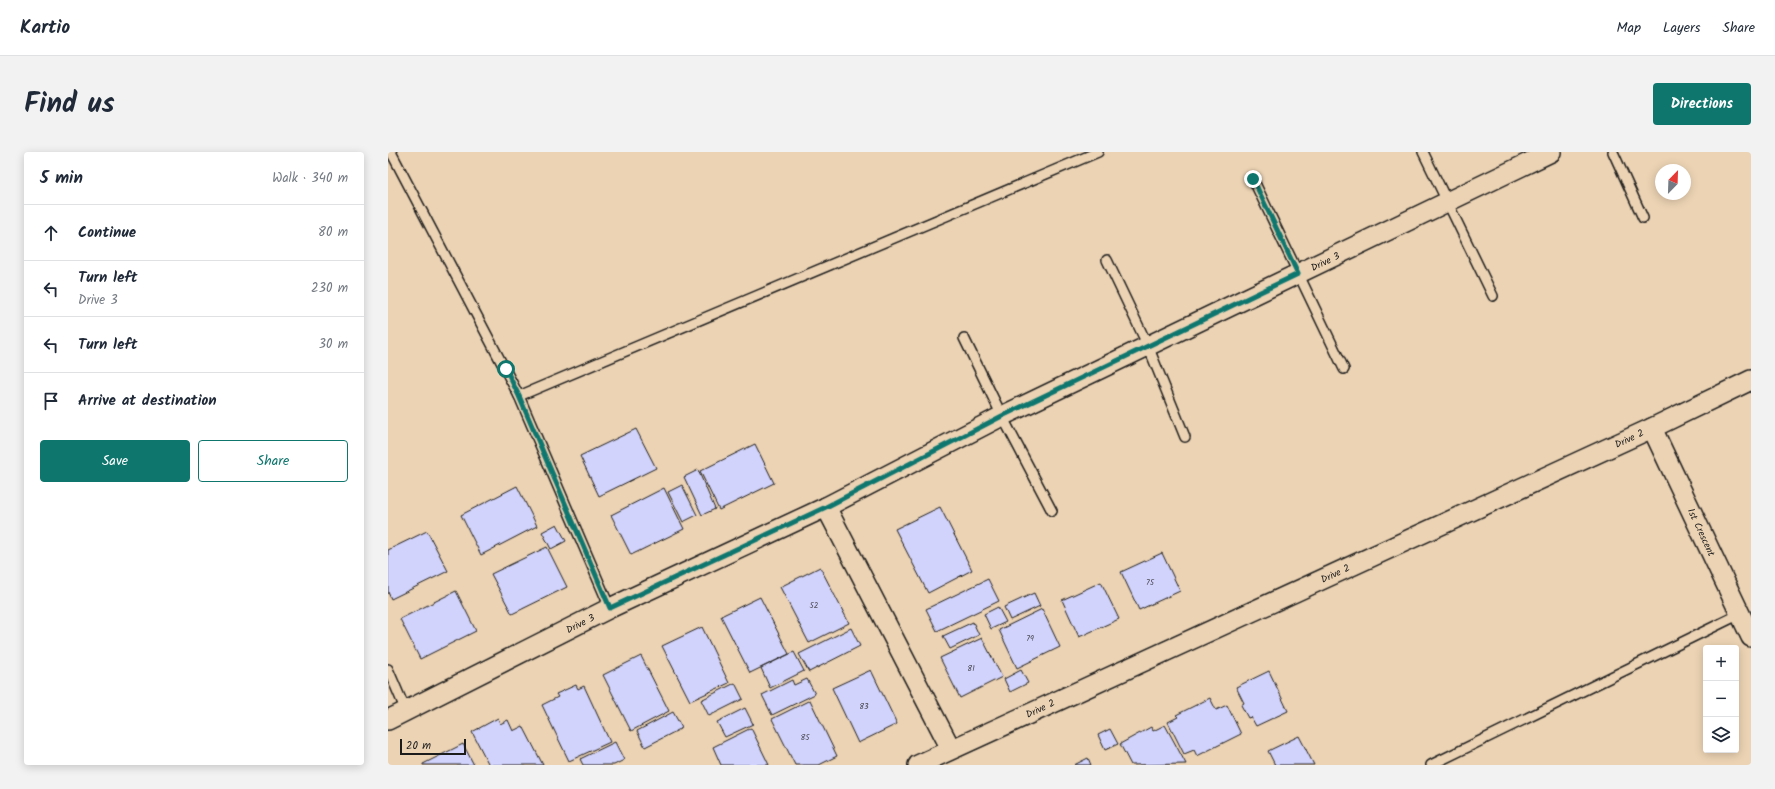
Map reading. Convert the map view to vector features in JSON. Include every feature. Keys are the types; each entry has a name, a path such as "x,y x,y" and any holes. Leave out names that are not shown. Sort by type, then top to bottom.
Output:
{"street":[{"name":"Drive 3","path":"388,720 610,608 826,507 1002,416 1551,152"},
{"name":"Drive 2","path":"918,765 1652,428 1751,380"},
{"name":"1st Crescent","path":"1652,428 1751,637"},
{"path":"826,507 951,749"}],"lane":[{"path":"391,152 519,396 610,608"},
{"path":"519,396 1098,152"},
{"path":"1423,152 1493,296"},
{"path":"1613,152 1643,218"},
{"path":"1253,179 1344,369"},
{"path":"1108,260 1148,346 1185,437"},
{"path":"964,338 1002,416 1052,511"},
{"path":"1431,765 1740,614"},
{"path":"388,669 406,711"}],"building":[{"path":"636,429 656,468 599,496 580,456"},
{"path":"755,444 774,483 719,510 700,471"},
{"path":"698,470 715,509 702,515 684,477"},
{"path":"682,485 697,515 683,522 668,492"},
{"path":"517,486 537,526 481,555 461,515"},
{"path":"664,488 684,529 631,555 611,515"},
{"path":"940,507 972,570 928,593 895,529"},
{"path":"557,524 566,541 551,549 542,532"},
{"path":"427,531 448,571 391,599 388,592 388,550"},
{"path":"547,547 567,587 512,614 491,574"},
{"path":"1162,553 1180,591 1139,610 1121,572"},
{"path":"820,567 849,623 809,643 780,587"},
{"path":"988,579 999,601 937,631 926,609"},
{"path":"1101,582 1119,619 1079,637 1062,600"},
{"path":"456,591 476,631 420,659 400,619"},
{"path":"1034,593 1040,606 1010,620 1004,607"},
{"path":"760,597 789,654 750,673 721,616"},
{"path":"998,607 1006,622 991,629 984,614"},
{"path":"1042,609 1060,647 1017,668 999,630"},
{"path":"973,622 979,635 950,649 943,636"},
{"path":"702,627 729,683 690,701 662,646"},
{"path":"851,628 860,646 809,672 799,654"},
{"path":"982,638 1002,677 960,698 940,658"},
{"path":"794,652 804,671 770,688 761,668"},
{"path":"641,656 669,711 631,731 603,675"},
{"path":"871,670 897,724 858,743 832,688"},
{"path":"1021,670 1028,683 1010,692 1004,679"},
{"path":"1269,671 1288,711 1256,726 1251,717 1248,718 1241,705 1244,703 1236,687"},
{"path":"807,679 815,694 772,715 762,695 792,680 794,685"},
{"path":"735,683 743,699 709,716 701,700"},
{"path":"576,685 578,689 584,686 610,742 569,761 542,705 558,697 556,694"},
{"path":"1210,698 1216,710 1227,705 1241,734 1197,756 1194,750 1184,754 1168,722 1178,717 1176,715"},
{"path":"810,700 837,756 819,765 795,765 772,719"},
{"path":"745,708 753,724 725,737 717,722"},
{"path":"673,712 682,728 645,747 637,731"},
{"path":"498,718 500,724 508,720 513,731 523,726 543,765 489,765 472,732"},
{"path":"1165,725 1186,764 1131,765 1120,744 1151,727 1153,731"},
{"path":"751,728 769,765 721,765 713,747"},
{"path":"1110,729 1118,744 1105,750 1098,735"},
{"path":"1299,736 1314,765 1275,765 1268,751"},
{"path":"615,742 624,760 614,765 583,765 580,759"},
{"path":"463,744 474,765 423,765 423,764"},
{"path":"1088,758 1091,765 1074,765"}],"route":[{"path":"506,369 610,608 826,507 1002,416 1298,274 1253,179"}]}
